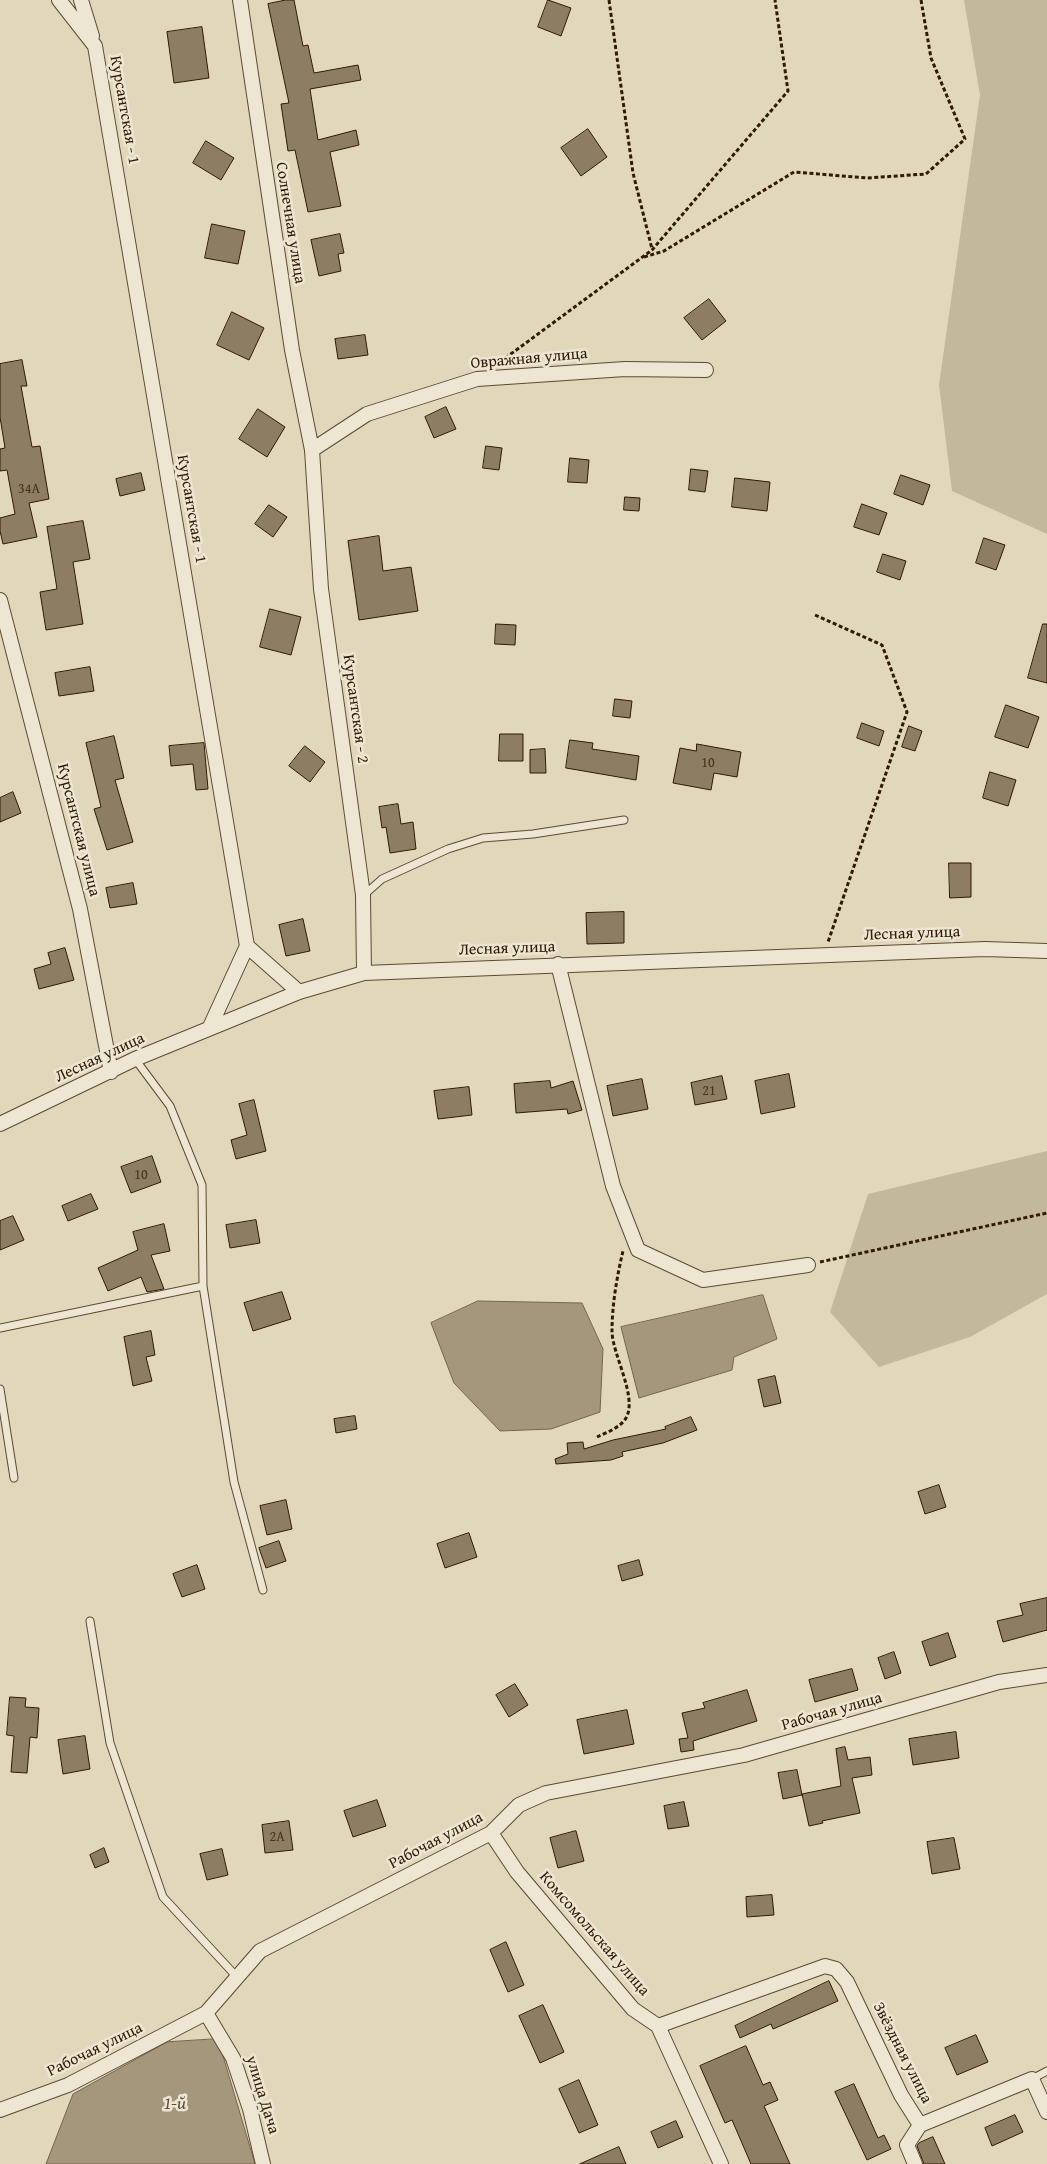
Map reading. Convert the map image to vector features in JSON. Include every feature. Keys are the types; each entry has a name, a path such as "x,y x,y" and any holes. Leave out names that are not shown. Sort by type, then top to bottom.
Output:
{"street":[{"name":"Курсантская - 1","path":"59,0 95,46 247,946"},
{"path":"81,0 95,46"},
{"name":"Солнечная улица","path":"240,0 292,350 312,450"},
{"name":"Овражная улица","path":"312,450 367,414 477,379 625,369 706,370"},
{"name":"Курсантская - 2","path":"312,450 321,589 364,895 364,973"},
{"name":"Курсантская улица","path":"0,600 80,909 111,1072"},
{"path":"209,1029 247,946 299,992"},
{"name":"Лесная улица","path":"0,1124 136,1059 299,992 364,973 558,964 985,949 1047,950"},
{"path":"558,964 613,1186 638,1250 703,1280 808,1265"},
{"name":"Рабочая улица","path":"0,2110 68,2085 206,2013 236,1976 260,1951 491,1833 519,1804 546,1793 744,1755 999,1682 1047,1675"},
{"name":"Комсомольская улица","path":"491,1833 517,1872 633,2009 658,2026"},
{"name":"Звёздная улица","path":"658,2026 824,1966 836,1970 848,1982 901,2095 920,2126 907,2144 915,2164"},
{"name":"улица Дача","path":"206,2013 233,2058 250,2109 263,2164"},
{"path":"658,2026 721,2164"},
{"path":"920,2126 1032,2078 1047,2112"}],"lane":[{"path":"364,895 382,879 448,850 483,838 533,834 624,820"},
{"path":"136,1059 170,1106 202,1185 203,1286 234,1482 263,1590"},
{"path":"0,1328 203,1286"},
{"path":"0,1388 14,1478"},
{"path":"90,1621 110,1743 163,1897 236,1976"},
{"path":"1032,2078 1047,2071"}],"path":[{"path":"609,0 633,173 652,250"},
{"path":"477,379 652,250 788,91 775,0"},
{"path":"640,259 664,252 794,172 867,178 926,174 965,139 931,58 921,0"},
{"path":"815,615 882,645 907,712 824,955"},
{"path":"808,1265 1047,1213"},
{"path":"597,1437 610,1432 626,1418 629,1402 612,1333 618,1270 629,1226"}],"shaded area":[{"path":"964,0 1047,0 1047,534 952,491 939,385 980,95"},
{"path":"1047,1151 1047,1294 970,1337 879,1367 830,1312 868,1194"}],"water":[{"path":"763,1295 777,1339 734,1357 732,1370 639,1398 621,1327"},
{"path":"478,1301 582,1303 603,1349 600,1412 551,1429 500,1431 454,1383 431,1323"},
{"name":"1-й","path":"218,2039 255,2164 46,2164 73,2094 167,2042"}],"building":[{"path":"294,0 303,46 308,45 314,73 358,65 361,80 310,89 318,140 356,130 359,145 330,152 341,206 308,212 295,150 288,151 281,104 289,103 268,4"},
{"path":"548,0 571,8 561,36 538,27"},
{"path":"202,27 209,78 174,83 167,32"},
{"path":"588,129 607,157 581,176 561,148"},
{"path":"206,141 234,158 221,180 193,163"},
{"path":"212,224 245,231 238,264 205,258"},
{"path":"340,234 344,253 338,254 341,271 319,276 311,240"},
{"path":"709,299 726,321 702,340 684,318"},
{"path":"232,312 264,328 249,360 217,345"},
{"path":"365,335 368,355 338,359 335,339"},
{"path":"22,360 27,386 21,386 32,447 40,446 49,499 29,503 37,537 3,544 0,518 15,514 7,470 0,471 0,449 5,448 0,417 0,364"},
{"path":"446,407 456,429 434,438 425,417"},
{"path":"258,409 285,427 267,457 239,439"},
{"path":"486,446 502,448 499,470 483,468"},
{"path":"570,458 589,460 587,483 568,482"},
{"path":"691,469 708,471 705,492 689,490"},
{"path":"141,473 145,490 120,496 116,479"},
{"path":"901,475 930,485 923,505 894,494"},
{"path":"735,478 770,482 767,511 732,507"},
{"path":"625,497 640,498 639,511 624,510"},
{"path":"862,504 887,513 879,535 854,527"},
{"path":"269,505 287,517 273,537 255,524"},
{"path":"83,521 90,559 73,562 83,624 46,630 40,592 57,589 47,527"},
{"path":"379,536 383,571 411,567 418,611 359,620 348,541"},
{"path":"984,538 1005,545 996,570 976,563"},
{"path":"883,554 906,561 900,580 877,572"},
{"path":"270,609 301,617 291,655 260,647"},
{"path":"496,624 516,625 515,645 495,644"},
{"path":"1043,624 1047,624 1047,683 1028,678"},
{"path":"90,667 94,691 59,696 55,673"},
{"path":"615,699 632,701 630,718 613,716"},
{"path":"1006,705 1039,717 1028,748 995,737"},
{"path":"862,723 884,731 879,746 857,738"},
{"path":"909,726 922,731 915,751 902,747"},
{"path":"500,734 523,734 523,761 499,761"},
{"path":"114,736 124,778 115,780 133,842 107,850 94,809 101,807 86,743"},
{"path":"570,740 593,743 592,749 639,756 636,780 566,768"},
{"path":"204,743 208,789 196,790 193,764 171,766 169,746"},
{"path":"697,744 741,752 737,777 714,773 711,790 673,783 680,748 696,751"},
{"path":"305,746 325,762 310,782 289,766"},
{"path":"545,749 546,773 530,773 530,750"},
{"path":"990,772 1016,780 1008,806 983,798"},
{"path":"13,792 21,813 0,822 0,798"},
{"path":"398,804 401,824 413,822 416,849 390,853 386,827 382,828 379,807"},
{"path":"949,863 971,863 971,897 950,898"},
{"path":"133,883 137,904 110,908 106,888"},
{"path":"624,912 624,943 587,944 586,913"},
{"path":"303,919 310,951 286,956 279,925"},
{"path":"65,948 74,980 39,989 34,969 51,964 48,953"},
{"path":"789,1074 795,1107 761,1114 755,1081"},
{"path":"722,1076 727,1099 695,1105 691,1083"},
{"path":"642,1079 648,1109 613,1116 607,1086"},
{"path":"550,1081 551,1088 573,1081 582,1110 568,1114 567,1109 516,1113 514,1084"},
{"path":"469,1087 472,1115 438,1119 434,1091"},
{"path":"254,1100 266,1151 236,1159 231,1140 247,1135 239,1104"},
{"path":"152,1156 161,1182 131,1193 121,1167"},
{"path":"91,1194 98,1209 68,1221 62,1206"},
{"path":"13,1216 24,1240 0,1250 0,1221"},
{"path":"256,1220 260,1243 230,1248 226,1225"},
{"path":"164,1224 170,1251 151,1255 164,1289 147,1292 141,1277 108,1291 98,1268 138,1250 133,1232"},
{"path":"282,1292 291,1319 253,1331 244,1303"},
{"path":"151,1331 155,1355 146,1357 152,1381 133,1386 124,1337"},
{"path":"775,1376 781,1403 764,1407 758,1380"},
{"path":"355,1416 357,1429 336,1433 334,1419"},
{"path":"691,1417 697,1430 663,1443 622,1452 623,1456 611,1460 556,1464 555,1459 568,1454 567,1443 583,1442 584,1449 613,1440 666,1429 665,1427"},
{"path":"939,1485 946,1507 925,1514 918,1492"},
{"path":"286,1500 292,1529 267,1535 260,1506"},
{"path":"469,1533 477,1557 445,1568 437,1544"},
{"path":"279,1541 286,1561 266,1568 259,1548"},
{"path":"639,1560 643,1575 622,1581 618,1566"},
{"path":"197,1565 205,1589 182,1597 173,1574"},
{"path":"1047,1598 1047,1630 1003,1642 997,1621 1023,1615 1020,1604"},
{"path":"948,1633 956,1657 930,1666 922,1642"},
{"path":"894,1652 901,1673 885,1679 878,1658"},
{"path":"852,1669 858,1690 815,1702 809,1680"},
{"path":"515,1684 528,1705 509,1717 496,1695"},
{"path":"747,1690 757,1721 693,1741 694,1750 681,1752 679,1739 688,1738 682,1713 705,1708 703,1703"},
{"path":"10,1697 26,1698 25,1707 39,1708 37,1738 30,1737 27,1773 11,1772 14,1736 7,1735"},
{"path":"627,1710 634,1744 584,1754 577,1720"},
{"path":"956,1732 959,1758 913,1765 909,1739"},
{"path":"85,1736 90,1769 63,1774 58,1740"},
{"path":"845,1747 848,1760 870,1757 872,1775 852,1778 860,1813 822,1821 823,1823 809,1826 802,1794 841,1786 836,1749"},
{"path":"797,1770 802,1795 783,1799 778,1773"},
{"path":"377,1800 386,1826 353,1837 344,1811"},
{"path":"684,1802 689,1826 668,1829 664,1806"},
{"path":"289,1821 293,1850 265,1853 262,1825"},
{"path":"576,1831 584,1861 558,1868 550,1838"},
{"path":"954,1838 960,1869 932,1874 927,1842"},
{"path":"104,1848 109,1862 95,1868 90,1855"},
{"path":"222,1849 228,1875 207,1880 200,1854"},
{"path":"772,1895 774,1915 747,1917 746,1897"},
{"path":"506,1942 524,1985 508,1992 490,1950"},
{"path":"829,1981 838,2001 773,2029 771,2024 740,2038 735,2026"},
{"path":"543,2005 564,2052 540,2063 519,2016"},
{"path":"976,2035 988,2062 957,2075 945,2048"},
{"path":"746,2046 763,2085 770,2082 778,2100 764,2106 790,2164 751,2164 732,2120 725,2123 700,2066"},
{"path":"579,2080 598,2125 579,2133 559,2089"},
{"path":"854,2084 878,2138 884,2135 891,2149 867,2160 835,2092"},
{"path":"1015,2115 1023,2132 992,2146 985,2128"},
{"path":"676,2121 683,2137 658,2148 651,2132"},
{"path":"933,2137 945,2164 924,2164 917,2146 919,2143"},
{"path":"619,2147 626,2164 580,2164"}]}
